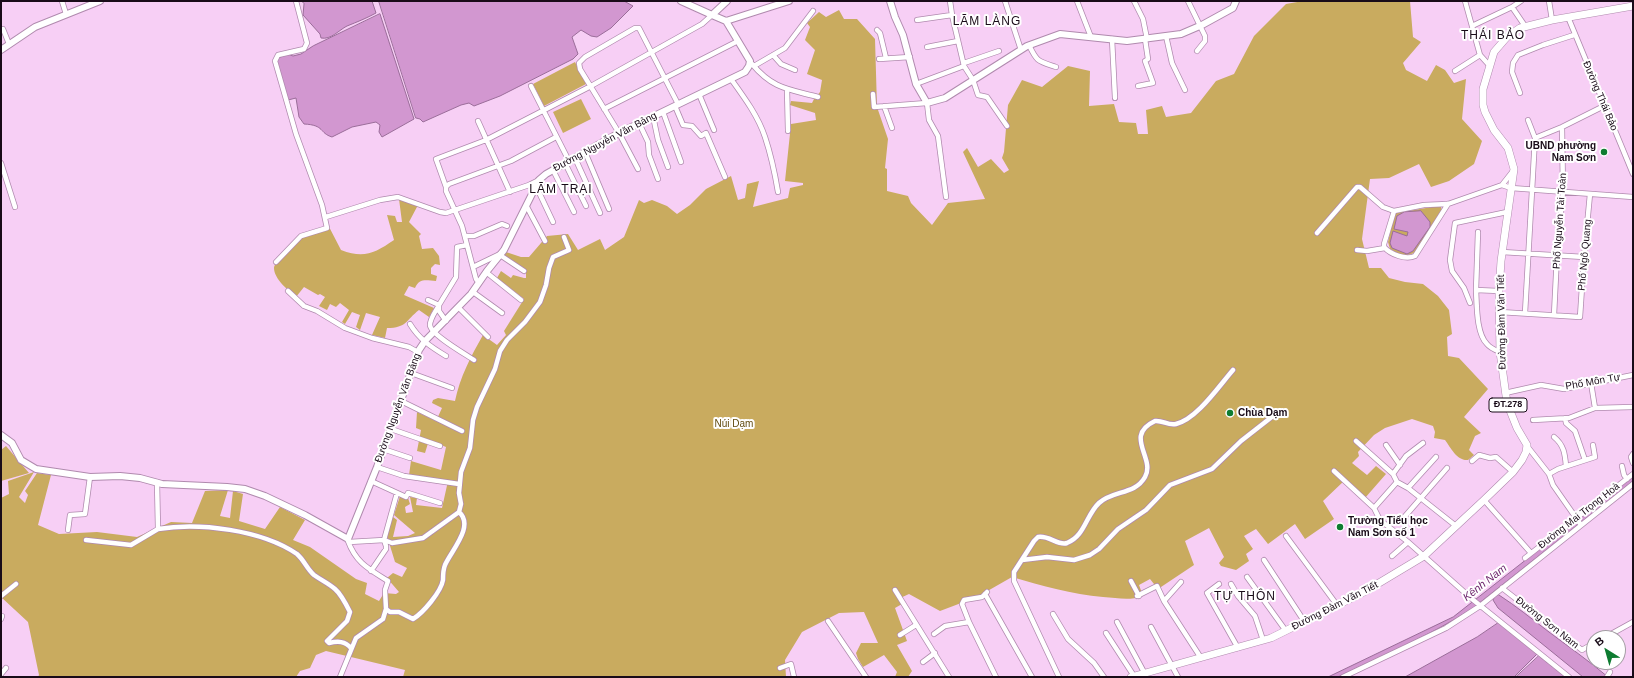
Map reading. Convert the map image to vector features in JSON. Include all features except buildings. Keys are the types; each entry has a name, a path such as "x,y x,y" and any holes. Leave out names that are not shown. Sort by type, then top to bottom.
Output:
{"main road":[{"name":"Đường Đàm Văn Tiết","path":"1133,677 1263,640 1364,592 1424,556 1513,472 1526,452 1527,446 1511,413 1505,393 1500,352 1499,291 1502,252 1514,169 1511,153 1494,130 1483,105 1483,89 1489,65 1499,44 1524,26 1633,6"}],"street":[{"path":"62,1 66,14"},
{"path":"1,50 35,27 90,3 100,1"},
{"path":"276,262 303,234 327,228 326,216 296,134 275,61 278,55 304,49 306,47 306,38 296,1"},
{"path":"681,1 726,22 761,75 775,85 818,97"},
{"path":"479,283 472,267 465,236 456,210 446,191 436,159 486,140 591,86 702,24 727,1"},
{"path":"726,22 789,1"},
{"path":"890,1 910,57 916,84 927,103 929,120 938,136 946,197"},
{"path":"950,1 964,65 973,80 978,95 987,97 1007,126"},
{"path":"1005,1 1021,50"},
{"path":"1077,1 1091,37"},
{"path":"1134,1 1143,19 1148,59 1145,61 1153,83 1138,86"},
{"path":"1188,1 1205,36 1205,41 1196,51"},
{"path":"872,94 874,107 927,103 945,98 1029,45 1060,34 1127,41 1181,34 1201,26 1233,8 1236,1"},
{"path":"1465,1 1480,54 1489,65"},
{"path":"1472,26 1512,7 1521,1"},
{"path":"1549,1 1552,20"},
{"path":"1512,7 1524,26"},
{"path":"752,63 773,55 785,48 813,11"},
{"path":"917,20 952,15"},
{"name":"Đường Thái Bảo","path":"1568,17 1574,35 1633,174"},
{"path":"638,169 619,133 580,69 579,64 585,57 635,28 639,28 652,51 677,105 683,125 692,126 701,136 706,133 725,177"},
{"path":"3,29 9,44"},
{"path":"878,30 886,58"},
{"path":"1520,93 1512,72 1513,64 1518,55 1574,35"},
{"path":"1166,36 1172,63 1185,90"},
{"path":"1112,39 1115,98"},
{"path":"604,109 738,40"},
{"path":"927,47 958,41"},
{"path":"1029,45 1037,60 1056,67"},
{"path":"916,84 999,51"},
{"path":"1455,71 1480,54"},
{"path":"773,55 781,64 794,70"},
{"path":"879,59 910,57"},
{"name":"Đường Nguyễn Văn Bảng","path":"348,540 377,467 418,352 424,342 473,292 486,272 501,254 527,207 537,183 553,170 619,133 745,72 752,63"},
{"path":"731,79 756,117 765,136 772,159 778,192"},
{"path":"531,86 556,137 586,206"},
{"path":"787,88 788,131"},
{"path":"699,94 714,130"},
{"path":"884,106 892,128"},
{"path":"1535,138 1562,127 1604,106"},
{"path":"663,112 680,162"},
{"path":"653,116 658,140 668,167"},
{"path":"478,120 510,192"},
{"path":"1525,313 1535,138 1528,120"},
{"path":"639,123 648,142 649,155 658,179"},
{"name":"Phố Nguyễn Tài Toàn","path":"1554,315 1557,255 1563,191 1562,127"},
{"path":"446,187 449,184 511,161 556,137"},
{"path":"586,152 609,209"},
{"path":"575,158 600,213"},
{"path":"1,163 15,207"},
{"path":"1317,233 1356,188 1360,187 1383,207 1394,211 1424,205 1448,204 1502,185 1514,169"},
{"path":"553,170 574,212"},
{"path":"326,216 394,197 404,198 442,213 456,210 537,183 553,222"},
{"path":"1502,185 1511,188 1532,190 1633,197"},
{"name":"Phố Ngô Quang","path":"1554,315 1580,317 1590,194"},
{"path":"1394,211 1384,244 1385,248 1389,252 1405,258 1415,256 1448,204"},
{"path":"527,207 545,240"},
{"path":"1470,303 1464,288 1452,271 1450,260 1455,223 1508,212"},
{"path":"465,236 474,236 499,225 504,224 507,226"},
{"path":"1478,232 1476,290 1480,333 1490,347 1500,352"},
{"path":"1,435 12,443 21,460 36,469 90,477 120,476 157,482 227,487 255,492 305,515 348,540 384,540 392,543 423,538 459,512 461,504 459,484 461,472 470,448 473,420 477,407 495,369 500,350 507,340 525,322 540,302 546,285 551,260 557,254 569,250 564,237"},
{"path":"467,245 457,247 456,277 431,319 430,324 434,332 474,360"},
{"path":"1357,250 1367,251 1385,248"},
{"path":"1502,252 1584,257"},
{"path":"472,267 501,254 524,271"},
{"path":"486,272 521,300"},
{"path":"1476,290 1499,291"},
{"path":"288,291 304,306 317,311 345,328 372,338 409,347 418,352"},
{"path":"473,292 502,313"},
{"path":"428,300 439,305"},
{"path":"439,305 439,311 446,321"},
{"path":"459,308 488,337"},
{"path":"1500,312 1554,315"},
{"path":"410,324 416,335 446,356"},
{"path":"1059,677 1014,581 1013,574 1038,537 1046,537 1062,544 1073,540 1081,533 1093,510 1101,502 1111,496 1130,490 1139,485 1146,476 1148,468 1140,442 1144,429 1155,421 1171,425 1188,420 1210,398 1233,370"},
{"path":"410,373 452,388"},
{"name":"Phố Môn Tự","path":"1505,393 1541,385 1564,389 1633,375"},
{"path":"1592,383 1594,408"},
{"path":"401,401 462,431"},
{"path":"1533,420 1565,418 1594,408 1633,407"},
{"path":"1022,560 1047,557 1074,560 1090,555 1099,549 1118,529 1146,510 1170,485 1212,469 1240,441 1273,416"},
{"path":"1565,418 1566,423 1575,431 1585,460"},
{"path":"391,429 440,446"},
{"path":"1554,437 1559,441 1562,447 1566,466"},
{"path":"1356,442 1393,474 1397,482 1408,488 1456,526"},
{"path":"1393,474 1406,456 1423,443"},
{"path":"1386,445 1400,465"},
{"path":"1549,474 1566,466 1595,457 1593,445"},
{"path":"1527,446 1549,474 1553,485 1581,525"},
{"path":"383,450 410,458"},
{"path":"1633,454 1631,457 1633,463"},
{"path":"1472,460 1479,455 1490,458 1496,456 1513,472"},
{"path":"1408,488 1436,457"},
{"path":"1622,466 1624,475 1627,479"},
{"path":"377,467 404,476 459,484"},
{"path":"1400,522 1447,468"},
{"path":"1334,471 1374,508 1380,520 1408,542 1480,606 1569,677"},
{"name":"Đường Mai Trọng Hoà","path":"1525,558 1633,474"},
{"path":"68,530 70,515 85,514 90,477"},
{"path":"371,481 406,497 408,493 440,503"},
{"path":"157,482 158,530"},
{"path":"1374,508 1397,482"},
{"path":"1344,677 1446,628 1480,606 1633,484"},
{"path":"371,571 386,549 384,540 397,493"},
{"path":"1484,500 1531,553"},
{"path":"386,609 390,612 402,612 413,619 433,598 441,586 445,565 454,551 463,530 463,519 459,512"},
{"path":"86,540 131,545 158,530 180,526 224,530 248,534 269,540 291,550 299,556 314,575 335,589 350,612 343,626 327,641 329,643 341,642 348,644 351,648"},
{"path":"1286,536 1337,606"},
{"path":"340,677 351,648 359,636 383,619 386,609 385,590 388,581 371,571 358,559 348,540"},
{"path":"1392,556 1408,542"},
{"path":"1264,560 1304,621"},
{"path":"1247,577 1286,630"},
{"path":"1131,581 1138,596 1157,586 1164,601 1201,658"},
{"path":"1164,601 1180,582"},
{"path":"1,596 16,584"},
{"path":"1219,584 1207,592 1238,648"},
{"path":"1231,584 1238,596 1255,616 1263,640"},
{"name":"Đường Sơn Nam","path":"1502,588 1582,650 1586,648"},
{"path":"895,590 949,677"},
{"path":"996,677 969,622 962,601 982,597 986,593 1032,677"},
{"path":"1053,614 1068,639 1094,663 1104,677"},
{"path":"828,621 866,677"},
{"path":"934,634 945,626 969,622"},
{"path":"1117,622 1145,674"},
{"path":"1618,630 1633,622"},
{"path":"900,635 916,625"},
{"path":"1151,627 1178,677"},
{"path":"1106,633 1133,677"},
{"path":"923,662 935,653"},
{"path":"780,668 791,664 794,677"},
{"path":"1,674 6,668"},
{"path":"1607,677 1610,672"}],"green space":[{"name":"Núi Dạm","path":"1303,1 1410,1 1413,37 1421,42 1403,63 1406,70 1427,81 1436,65 1445,70 1454,83 1466,79 1462,119 1482,141 1474,164 1449,181 1431,187 1419,164 1389,178 1370,179 1362,239 1369,268 1381,268 1389,278 1423,284 1438,296 1449,310 1452,334 1447,337 1448,356 1459,358 1488,389 1464,417 1481,433 1475,436 1469,450 1474,455 1468,460 1464,460 1457,456 1445,440 1434,438 1435,432 1433,426 1412,419 1385,428 1374,435 1358,452 1359,456 1352,463 1367,475 1376,466 1386,474 1365,498 1345,480 1323,501 1334,519 1305,539 1295,524 1268,544 1256,529 1244,536 1253,549 1246,554 1249,561 1236,570 1221,566 1219,563 1224,557 1209,528 1185,541 1194,565 1158,589 1150,579 1139,585 1143,596 1138,598 1123,599 1068,592 1012,577 977,597 940,611 909,594 898,599 902,604 895,608 907,641 897,645 912,671 908,677 895,677 897,672 884,655 863,667 856,653 861,643 878,643 864,612 839,613 802,632 785,660 786,677 403,677 405,670 326,651 316,655 310,668 300,671 296,677 38,677 39,675 28,622 1,597 1,498 9,494 8,481 34,472 19,497 25,503 28,495 25,491 37,473 51,475 38,525 59,534 97,532 137,537 171,522 192,523 205,491 228,490 220,516 230,518 233,491 243,494 239,521 265,529 280,507 305,520 293,540 310,547 356,579 367,583 365,594 379,601 384,593 396,594 399,592 387,578 393,573 402,577 407,568 395,562 387,536 393,517 397,520 393,537 408,536 415,533 394,515 400,496 408,498 410,504 405,507 406,513 413,512 410,497 417,498 416,505 442,508 448,481 409,475 411,461 441,470 446,447 429,440 425,453 417,451 421,430 416,428 417,412 436,421 442,408 432,403 433,400 438,398 455,401 466,367 483,335 497,345 506,335 504,331 524,299 497,278 501,271 511,278 513,275 526,278 526,272 503,256 506,252 521,257 529,257 547,236 568,234 578,250 600,239 605,250 624,237 639,200 644,203 652,200 667,206 677,214 690,205 706,189 731,176 738,200 745,198 747,184 759,181 753,207 788,198 790,188 803,185 803,183 785,181 791,124 816,120 815,113 790,105 791,101 812,103 820,92 822,80 807,74 815,50 805,40 810,27 807,23 819,12 826,17 839,10 844,19 857,19 875,39 877,107 888,139 885,168 887,169 887,191 908,196 911,203 932,225 948,203 985,199 963,152 967,148 978,167 991,159 1004,173 1009,170 1002,158 1004,152 1008,105 1022,80 1042,87 1068,66 1090,71 1089,106 1114,104 1119,122 1136,123 1138,134 1148,134 1146,110 1162,106 1166,117 1191,113 1216,81 1234,74 1254,36 1286,4"},
{"path":"575,62 586,84 544,106 533,84"},
{"path":"581,99 591,119 563,133 553,112"},
{"path":"399,199 418,205 409,222 421,234 419,236 422,249 433,248 439,256 440,265 435,264 431,268 431,274 437,276 436,281 421,281 415,288 409,286 404,295 434,308 429,317 419,310 406,323 399,327 387,328 385,338 372,335 380,317 366,313 360,330 356,327 360,315 352,312 345,324 342,322 349,310 340,303 336,307 330,304 327,310 319,306 325,297 320,294 318,295 304,287 296,297 276,276 274,268 281,257 302,236 326,230 326,221 341,250 349,253 369,253 394,240 387,215 395,216 397,222 402,222"},
{"path":"1438,206 1441,207 1442,211 1415,252 1405,255 1399,254 1390,249 1388,242 1394,215 1396,213"},
{"path":"6,446 29,473 1,481 1,450"}],"shaded area":[{"path":"302,1 372,1 376,13 347,26 328,38 321,38 320,34 303,15 304,4"},
{"path":"379,1 624,1 633,6 611,28 597,37 591,36 581,30 572,37 578,54 573,59 500,96 474,106 469,103 461,105 423,122 416,118"},
{"path":"380,14 414,119 382,137 379,132 380,125 376,122 352,127 332,137 319,127 304,124 299,117 296,98 288,100 277,63 278,58 288,54 293,56 301,54 313,46"},
{"path":"1421,211 1430,222 1430,227 1413,251 1407,254 1392,248 1390,243 1393,231 1407,236 1408,232 1394,229 1397,216 1404,212"},
{"name":"Kênh Nam","path":"1633,476 1633,481 1473,608 1440,628 1406,645 1338,677 1328,677 1453,617"},
{"path":"1499,595 1586,660 1586,670 1599,670 1608,677 1583,677 1498,608 1493,600 1495,596"},
{"path":"1500,623 1537,654 1514,677 1405,677 1477,637"},
{"path":"1539,656 1566,677 1516,677"}],"place":[{"name":"UBND phường Nam Sơn","path":"1604,152"},
{"name":"Chùa Dạm","path":"1230,413"},
{"name":"Trường Tiểu học Nam Sơn số 1","path":"1340,527"}],"district":[{"name":"LÃM LÀNG","path":"987,22"},
{"name":"THÁI BẢO","path":"1493,36"},
{"name":"LÃM TRẠI","path":"561,190"},
{"name":"TỰ THÔN","path":"1245,597"}]}
